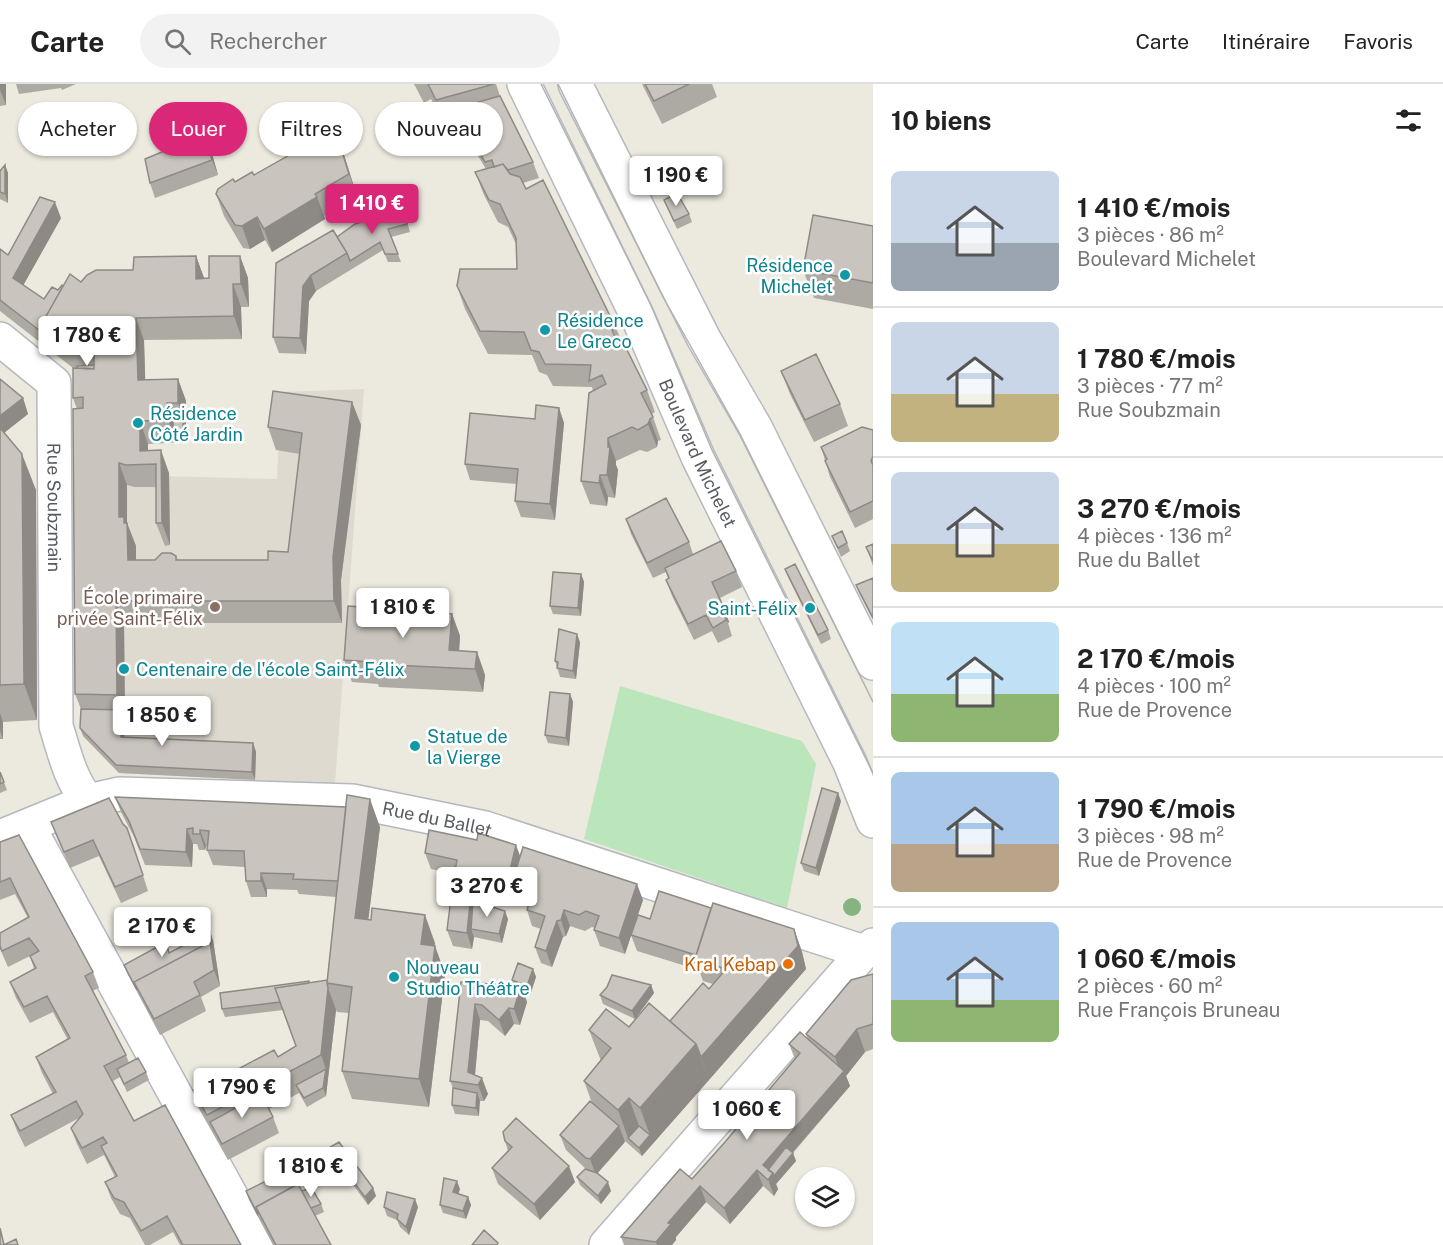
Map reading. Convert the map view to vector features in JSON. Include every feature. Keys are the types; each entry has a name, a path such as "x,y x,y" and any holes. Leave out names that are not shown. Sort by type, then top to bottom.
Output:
{"street":[{"name":"Boulevard Michelet","path":"524,84 639,320 699,457 850,763 873,821"},
{"path":"575,84 704,339 755,427 873,663"},
{"name":"Rue Soubzmain","path":"0,339 54,383 56,726 80,792 88,801"},
{"name":"Rue du Ballet","path":"14,831 88,801 119,794 352,801 485,828 868,949"},
{"path":"14,831 258,1245"},
{"path":"606,1245 868,949"}],"shaded area":[{"name":"École primaire privée Saint-Félix","path":"364,389 335,784 119,773 83,736 82,474 277,479 281,392"}],"green space":[{"path":"620,686 802,741 816,764 787,908 584,839"}],"building":[{"path":"428,84 494,84 436,100"},
{"path":"645,84 689,84 654,101"},
{"path":"500,96 503,102 478,102"},
{"path":"503,102 533,162 508,170 503,164 494,167 492,160 485,162 481,156 503,156"},
{"path":"152,156 211,156 212,160 150,183 145,159"},
{"path":"287,156 343,156 349,174 315,194 317,197 264,229 257,217 242,226 235,225 216,194 218,189 233,179 235,182 252,172 254,175"},
{"path":"503,164 510,174 520,177 526,189 543,180 616,328 612,330 618,344 623,342 647,390 641,393 653,417 648,424 638,430 632,427 608,438 608,447 610,447 607,475 600,475 599,483 581,481 589,393 606,384 602,375 589,381 591,365 545,364 539,352 531,350 524,332 480,331 457,286 460,269 517,269 516,238 500,204 489,200 475,172"},
{"path":"5,165 5,194 0,192 0,171"},
{"path":"677,193 689,214 674,221 664,200"},
{"path":"40,197 55,202 13,278 44,299 52,287 58,290 63,286 40,327 43,333 0,300 0,249 8,255"},
{"path":"403,210 407,224 388,229 398,254 385,254 380,242 350,261 337,237 355,224"},
{"path":"813,215 873,226 873,283 803,270"},
{"path":"333,230 347,253 311,275 303,286 300,338 273,337 276,263"},
{"path":"196,256 196,279 209,278 209,256 240,256 241,284 233,284 234,316 136,318 138,380 178,379 178,403 167,403 168,420 140,421 140,451 161,450 162,523 156,523 156,464 126,465 119,463 119,517 124,517 124,523 127,523 128,560 155,560 162,553 171,553 176,556 176,560 268,560 268,551 288,552 302,433 268,427 273,391 352,402 333,557 334,601 116,601 117,695 75,694 73,409 83,408 83,397 73,398 73,368 94,369 94,351 72,351 40,327 70,274 81,282 96,270 133,270 134,257"},
{"path":"816,354 840,404 805,420 781,371"},
{"path":"94,365 94,369 77,366"},
{"path":"0,379 23,398 0,416"},
{"path":"536,405 559,408 550,504 515,501 518,469 465,464 470,413 535,419"},
{"path":"173,418 183,418 183,434 173,434"},
{"path":"862,427 873,430 871,461 873,501 850,512 825,461 827,459 821,447"},
{"path":"1,429 22,454 24,684 0,685"},
{"path":"666,498 689,542 647,563 626,519"},
{"path":"842,531 847,543 838,548 832,536"},
{"path":"721,541 736,571 712,582 723,606 721,608 726,620 713,628 706,615 688,624 666,580 669,578 665,568"},
{"path":"873,544 873,561 866,547"},
{"name":"Saint-Félix","path":"795,564 828,630 818,635 785,569"},
{"path":"553,572 581,574 578,608 550,606"},
{"path":"873,578 873,618 856,585"},
{"path":"348,606 452,614 449,650 477,652 475,669 371,664 371,662 344,660"},
{"path":"559,629 577,634 573,671 557,668 558,662 555,661"},
{"path":"550,692 570,694 566,738 545,735"},
{"path":"81,709 122,710 121,737 253,743 252,772 116,765 80,728"},
{"path":"0,772 4,782 0,784"},
{"path":"822,788 838,793 816,868 801,863"},
{"path":"347,795 370,799 355,918 371,920 372,908 425,915 421,944 435,946 419,1079 342,1071 352,987 327,983"},
{"path":"115,797 346,807 338,881 293,879 294,874 261,873 261,881 246,881 244,851 207,850 209,831 200,830 200,834 193,834 193,828 187,829 186,852 140,849 129,821"},
{"path":"109,798 127,828 143,875 115,887 93,840 64,852 51,822"},
{"path":"429,830 477,840 478,833 516,845 507,883 473,873 467,933 447,930 457,860 425,853"},
{"path":"19,835 93,972 85,976 126,1055 104,1066 134,1121 165,1105 241,1245 183,1245 167,1216 141,1231 124,1202 114,1198 105,1182 117,1176 101,1146 107,1143 103,1137 82,1148 71,1128 83,1114 76,1101 20,1131 11,1115 56,1092 36,1057 70,1038 47,996 24,1007 10,982 36,968 30,956 39,951 29,938 2,951 0,946 0,933 29,917 10,878 0,882 0,842"},
{"path":"523,847 637,884 619,938 594,930 599,916 586,911 579,915 564,910 561,920 557,921 546,951 535,947 545,916 527,910 536,879 515,873"},
{"path":"659,891 711,908 696,955 631,935 638,915 650,919"},
{"path":"473,901 505,911 499,934 471,929"},
{"path":"713,903 794,929 798,946 701,1057 696,1044 670,1021 703,983 709,989 726,969 695,959"},
{"path":"210,932 213,950 210,942 134,982 137,990 124,965 166,942 169,953"},
{"path":"210,942 214,970 194,982 200,995 154,1019 134,982"},
{"path":"518,963 533,969 527,986 512,980"},
{"path":"873,974 873,1024 857,1029 835,1057 806,1034 851,980"},
{"path":"612,975 651,985 632,1011 600,995 607,987"},
{"path":"327,980 321,1055 207,1115 193,1090 221,1075 223,1079 239,1072 238,1069 274,1050 278,1057 296,1046 275,988"},
{"path":"309,981 309,983 275,988 280,1002 222,1009 220,993"},
{"path":"461,982 521,986 514,1009 509,1008 499,1020 482,1005 475,1004 468,1072 482,1078 478,1085 450,1081"},
{"path":"649,1003 696,1044 640,1108 629,1098 618,1110 584,1081 611,1048 589,1030 606,1009 629,1027"},
{"path":"800,1032 844,1071 763,1165 773,1173 768,1180 757,1170 724,1208 700,1186 668,1223 671,1224 656,1242 621,1237 680,1169 692,1179 725,1142 800,1053 789,1044"},
{"path":"138,1058 146,1072 124,1084 117,1069"},
{"path":"326,1069 323,1088 304,1098 296,1085"},
{"path":"453,1088 477,1093 476,1108 452,1105"},
{"path":"261,1094 273,1117 222,1144 210,1122"},
{"path":"590,1101 619,1126 590,1159 560,1135"},
{"path":"516,1118 569,1166 534,1204 492,1168 512,1147 505,1141 503,1132"},
{"path":"639,1126 650,1135 639,1148 628,1138"},
{"path":"339,1142 373,1188 365,1197 344,1169 341,1171 327,1149"},
{"path":"786,1147 793,1153 774,1176 768,1170"},
{"path":"585,1169 597,1173 608,1182 598,1196 577,1177"},
{"path":"286,1171 294,1186 256,1207 258,1215 246,1191"},
{"path":"444,1178 457,1181 453,1192 468,1197 463,1211 440,1205"},
{"path":"298,1184 331,1245 276,1245 256,1207"},
{"path":"311,1187 321,1204 311,1208 302,1191"},
{"path":"387,1192 415,1199 406,1227 397,1219 398,1214 384,1207"},
{"path":"0,1228 4,1245 0,1245"},
{"path":"484,1230 498,1243 497,1245 472,1245"},
{"path":"16,1239 18,1245 4,1245"}],"tram line":[{"path":"541,84 650,303 712,450 873,773"},
{"path":"558,84 663,297 740,434 873,702"}],"place":[{"name":"Résidence Michelet","path":"845,275"},
{"name":"Résidence Le Greco","path":"545,330"},
{"name":"Résidence Côté Jardin","path":"138,423"},
{"name":"École primaire privée Saint-Félix","path":"215,607"},
{"name":"Saint-Félix","path":"810,608"},
{"name":"Centenaire de l'école Saint-Félix","path":"124,669"},
{"name":"Statue de la Vierge","path":"415,746"},
{"name":"Kral Kebap","path":"788,964"},
{"name":"Nouveau Studio Théâtre","path":"394,977"}]}
